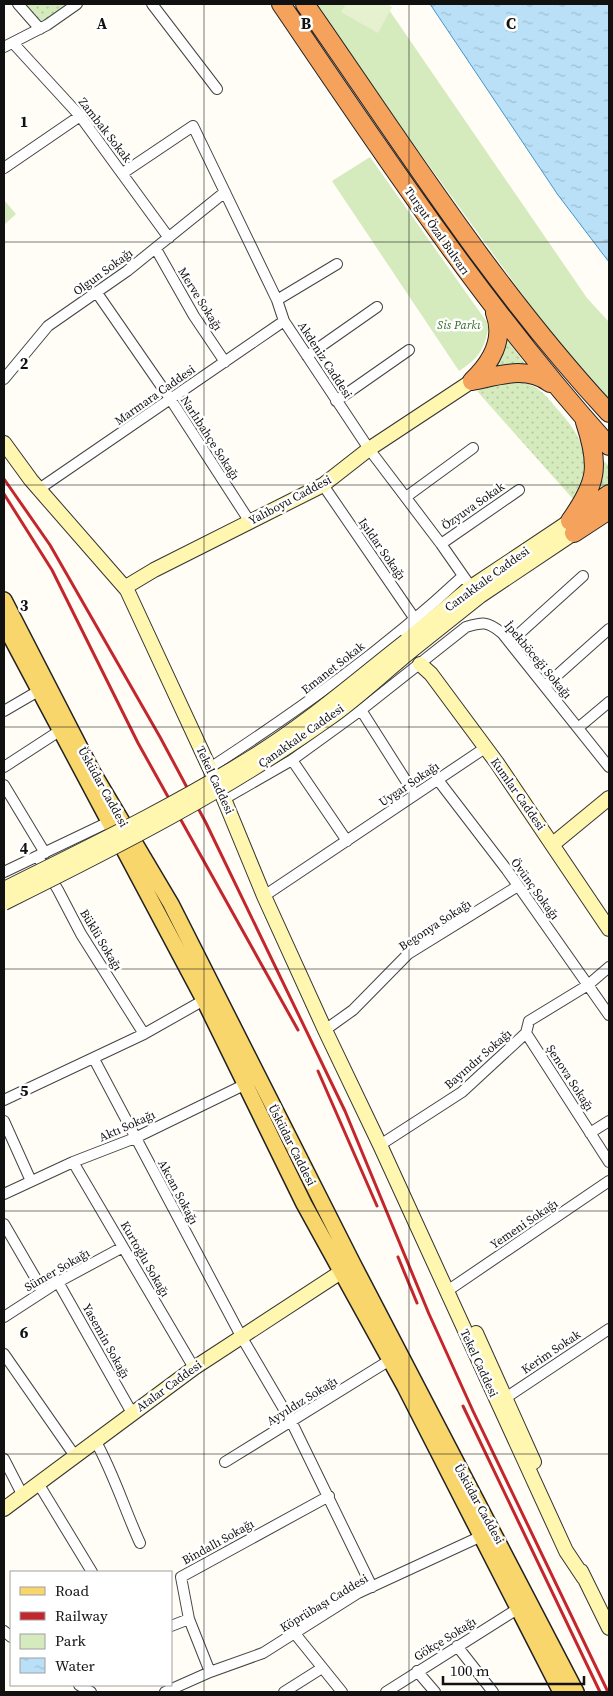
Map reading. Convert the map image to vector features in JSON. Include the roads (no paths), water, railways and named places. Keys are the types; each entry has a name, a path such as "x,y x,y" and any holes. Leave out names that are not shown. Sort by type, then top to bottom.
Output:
{"highway":[{"name":"Turgut Özal Bulvarı","path":"281,4 402,181 494,308 562,392 609,446"},
{"name":"Turgut Özal Bulvarı","path":"305,4 487,265 548,344 609,414"},
{"path":"472,381 486,368 499,335 499,324 494,308"},
{"path":"472,381 514,372 532,374 542,377 562,392"},
{"path":"572,527 592,483 594,467 595,453 582,416"},
{"path":"572,527 609,494"},
{"path":"572,527 609,510"},
{"path":"572,527 609,524"}],"main road":[{"name":"Üsküdar Caddesi","path":"4,600 64,728 114,820 204,1000 251,1081"},
{"name":"Üsküdar Caddesi","path":"4,624 40,690 64,728"},
{"name":"Üsküdar Caddesi","path":"114,820 171,904 251,1081 487,1534 566,1690"},
{"name":"Üsküdar Caddesi","path":"347,1268 390,1360 487,1534 519,1608 566,1690"}],"street":[{"path":"18,4 40,29"},
{"path":"9,45 40,29 77,4"},
{"path":"152,4 217,89"},
{"name":"Zambak Sokak","path":"9,45 80,116 169,238"},
{"path":"4,168 80,116"},
{"name":"Akdeniz Caddesi","path":"123,173 193,126 278,300 284,321 369,449 441,544 467,582"},
{"name":"Olgun Sokağı","path":"4,379 28,353 48,326 97,293 156,249 225,192"},
{"name":"Merve Sokağı","path":"156,249 194,316 225,362"},
{"path":"278,300 337,264"},
{"name":"Narlıbahçe Sokağı","path":"97,293 171,400 250,522"},
{"path":"307,356 377,308"},
{"name":"Marmara Caddesi","path":"39,489 284,321"},
{"path":"336,401 409,350"},
{"name":"Yalıboyu Caddesi","path":"127,590 129,585 154,570 323,485 369,449 472,381"},
{"name":"Tekel Caddesi","path":"4,443 39,489 127,590 224,799 264,896 325,1030 566,1552 584,1578 608,1621"},
{"path":"406,498 473,448"},
{"name":"Işıldar Sokağı","path":"323,485 419,624"},
{"name":"Özyuva Sokak","path":"441,544 519,490"},
{"name":"Canakkale Caddesi","path":"408,646 419,624 467,582 572,527"},
{"name":"Çanakkale Caddesi","path":"4,888 164,810 254,756 480,596 572,527"},
{"path":"510,642 583,576"},
{"name":"İpekböceği Sokağı","path":"224,799 292,760 361,710 466,627 482,622 492,624 510,642 609,767"},
{"name":"Emanet Sokak","path":"210,768 305,706 419,624"},
{"path":"545,686 609,629"},
{"name":"Çanakkale Caddesi","path":"4,903 182,811 265,762 333,716 408,646"},
{"name":"Kumlar Caddesi","path":"420,664 431,674 485,748 553,844 609,929"},
{"path":"4,711 40,690"},
{"path":"578,728 609,702"},
{"path":"361,710 415,795"},
{"path":"4,768 64,728"},
{"name":"Uygar Sokağı","path":"264,896 485,748"},
{"path":"292,760 346,841"},
{"name":"Övünç Sokağı","path":"438,780 518,886 609,1015"},
{"name":"Büklü Sokağı","path":"4,785 81,934 144,1034"},
{"path":"553,844 609,798"},
{"path":"4,872 114,820"},
{"name":"Begonya Sokağı","path":"325,1030 353,1010 408,954 518,886"},
{"name":"Bayındır Sokağı","path":"380,1146 462,1092 526,1033 529,1021 588,985 609,967"},
{"path":"4,1100 144,1034 204,1000"},
{"name":"Şenova Sokağı","path":"526,1033 609,1162"},
{"name":"Akcan Sokağı","path":"94,1059 134,1138 241,1336 292,1423 372,1587"},
{"name":"Aktı Sokağı","path":"4,1194 73,1162 134,1138 251,1081"},
{"path":"4,1121 31,1181"},
{"path":"590,1133 609,1121"},
{"name":"Tekel Caddesi","path":"380,1146 432,1242 507,1397 584,1578"},
{"name":"Kurtoğlu Sokağı","path":"73,1162 194,1368"},
{"name":"Yemeni Sokağı","path":"453,1287 609,1181"},
{"path":"4,1224 43,1291"},
{"name":"Sümer Sokağı","path":"4,1317 58,1282 123,1247"},
{"name":"Atalar Caddesi","path":"4,1508 194,1368 347,1268"},
{"name":"Yasemin Sokağı","path":"58,1282 132,1413"},
{"name":"Kerim Sokak","path":"507,1397 609,1329"},
{"path":"4,1354 75,1456"},
{"name":"Ayyıldız Sokağı","path":"225,1462 292,1423 390,1360"},
{"path":"95,1440 112,1469 123,1505 140,1543"},
{"path":"4,1460 22,1494"},
{"path":"38,1483 91,1571"},
{"name":"Bindallı Sokağı","path":"210,1672 189,1619 181,1577 328,1496"},
{"name":"Köprübaşı Caddesi","path":"165,1692 210,1672 263,1653 296,1634 358,1593 487,1534"},
{"name":"Gökçe Sokağı","path":"386,1692 519,1608"},
{"path":"172,1626 189,1619"},
{"path":"296,1634 342,1692"},
{"path":"457,1646 493,1692"},
{"path":"284,1692 322,1668"},
{"path":"417,1671 435,1692"}],"water":[{"path":"430,4 609,4 609,262 558,195"}],"railway":[{"path":"4,479 50,545 160,737 206,823 345,1111 429,1314 473,1411 608,1692"},
{"path":"4,494 52,570 138,743 298,1030"},
{"path":"318,1071 377,1206"},
{"path":"398,1257 417,1303"},
{"path":"463,1406 600,1692"}],"park label":[{"name":"Sis Parkı","path":"459,325"}]}
